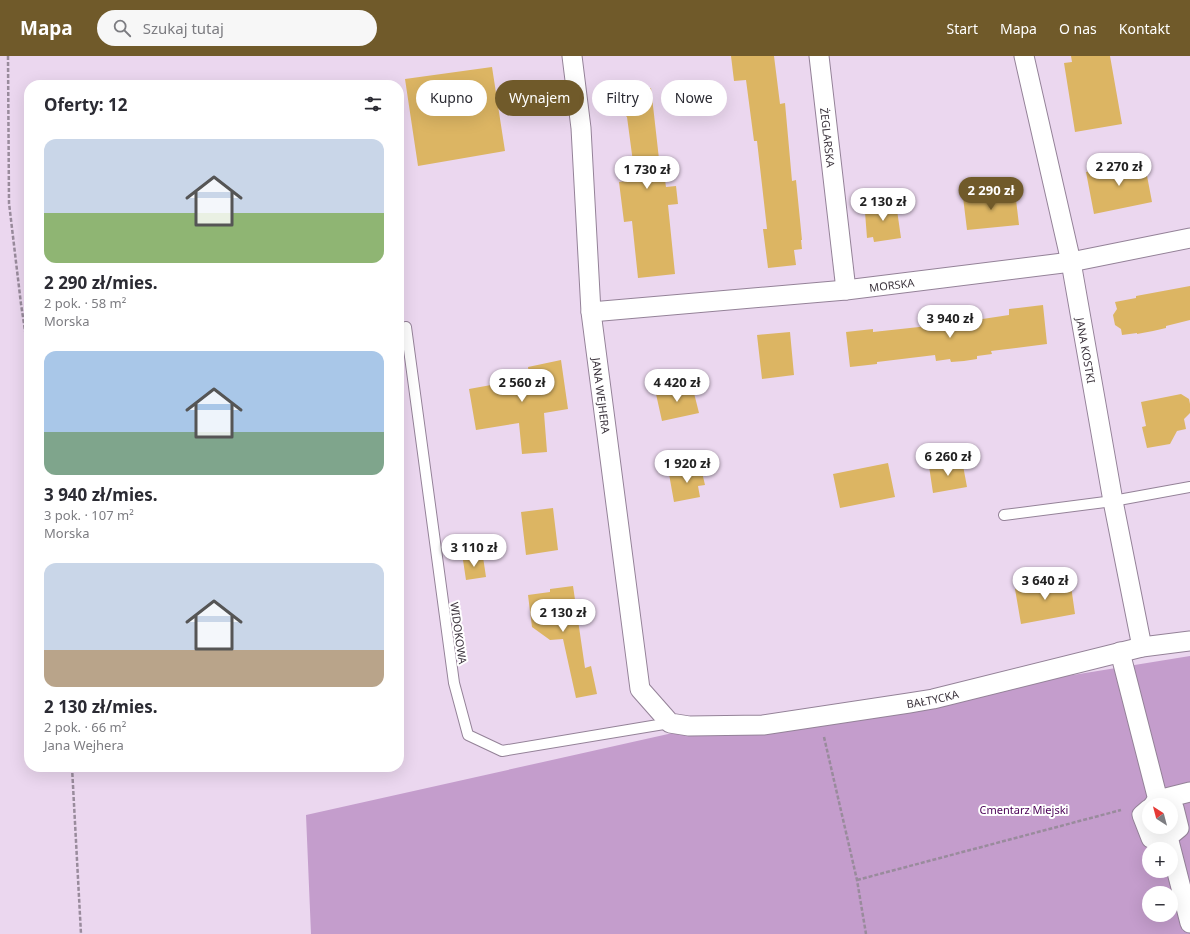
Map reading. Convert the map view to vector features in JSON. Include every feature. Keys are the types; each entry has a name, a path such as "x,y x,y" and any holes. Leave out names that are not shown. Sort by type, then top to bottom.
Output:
{"street":[{"name":"JANA WEJHERA","path":"572,56 581,128 591,312 640,689 670,723"},
{"name":"ŻEGLARSKA","path":"819,56 846,290"},
{"name":"JANA KOSTKI","path":"1024,56 1071,262 1113,501 1142,647"},
{"name":"MORSKA","path":"591,312 846,290 1071,262 1190,238"},
{"name":"BAŁTYCKA","path":"670,723 689,726 763,725 820,717 933,699 1142,647 1190,641"},
{"path":"1120,652 1158,798"},
{"path":"1176,798 1190,792"},
{"path":"1149,834 1151,838 1168,838 1172,834"},
{"path":"1168,838 1190,923"}],"lane":[{"name":"WIDOKOWA","path":"406,327 454,683 468,735 502,752 670,723"},
{"path":"1004,515 1113,501 1190,487"}],"path":[{"path":"8,56 9,203 24,327"},
{"path":"820,717 856,880 866,934"},
{"path":"72,772 81,934"},
{"path":"856,880 1142,809"}],"green space":[{"name":"Cmentarz Miejski","path":"1190,656 1190,934 311,934 306,815 704,726 993,688"}],"building":[{"path":"731,56 774,56 780,104 785,103 792,181 796,180 802,249 794,250 796,265 768,268 763,229 767,229 757,141 754,141 746,80 734,81"},
{"path":"1071,56 1110,56 1122,124 1075,132 1064,63 1072,62"},
{"path":"492,67 495,86 495,116 500,116 505,151 418,166 405,79"},
{"path":"653,106 659,159 662,158 666,187 676,186 678,204 668,205 675,274 638,278 632,221 624,222 619,182 628,181 626,163 633,162 626,116 653,116"},
{"path":"1144,160 1152,202 1094,214 1086,172"},
{"path":"1015,191 1019,225 967,230 963,197"},
{"path":"896,203 901,238 874,242 873,237 867,238 865,212 870,211 869,205"},
{"path":"1190,286 1190,320 1153,331 1122,335 1121,329 1115,325 1113,315 1117,309 1115,302 1136,298 1136,296"},
{"path":"1043,305 1047,344 991,351 992,354 977,356 977,359 964,361 951,362 950,359 936,361 935,355 850,367 846,332 873,329 873,332 956,323 1009,315 1009,309"},
{"path":"790,332 794,375 762,379 757,335"},
{"path":"561,360 568,409 544,413 547,452 522,454 519,423 476,430 469,389 491,385 490,379 529,373 528,367"},
{"path":"692,385 699,413 662,421 656,394"},
{"path":"1181,394 1189,399 1190,404 1190,413 1184,419 1186,429 1177,431 1170,444 1147,448 1142,427 1146,426 1141,402"},
{"path":"962,460 967,487 933,493 929,466"},
{"path":"888,463 895,497 840,508 833,474"},
{"path":"701,468 705,485 698,486 700,497 674,502 669,474"},
{"path":"553,508 558,550 526,555 521,512"},
{"path":"483,557 486,577 466,580 463,560"},
{"path":"1070,579 1075,614 1021,624 1015,589"},
{"path":"573,586 585,668 591,666 597,694 576,698 563,639 550,640 532,627 528,595 550,592 550,589"}]}
